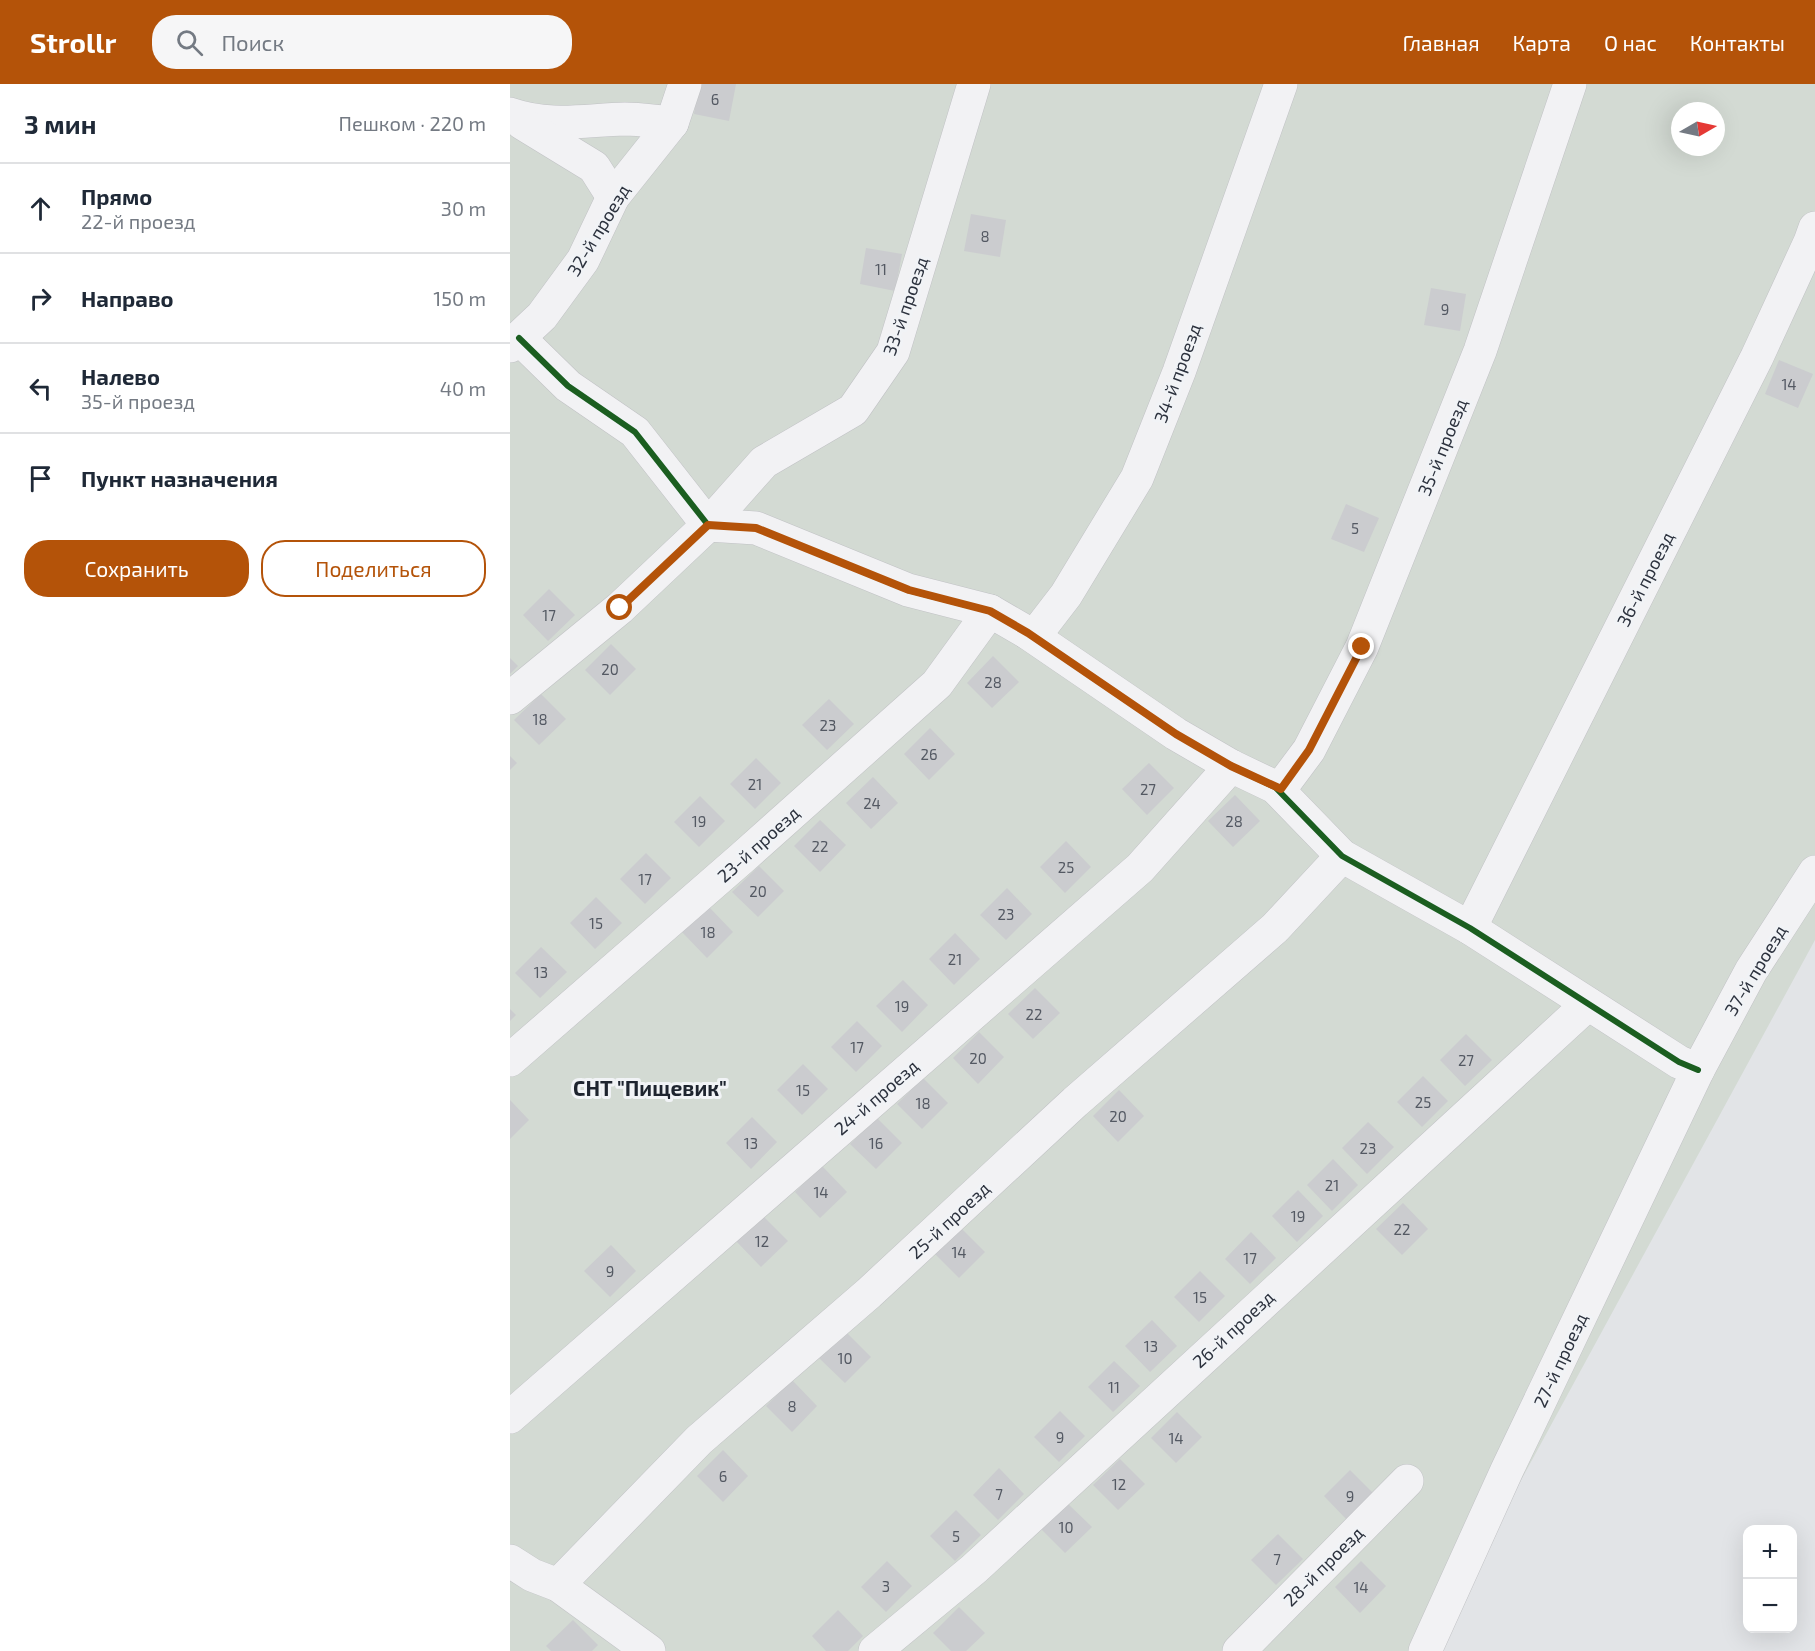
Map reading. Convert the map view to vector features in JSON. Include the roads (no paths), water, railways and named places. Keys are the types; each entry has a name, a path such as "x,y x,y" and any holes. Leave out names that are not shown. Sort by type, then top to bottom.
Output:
{"street":[{"name":"32-й проезд","path":"514,342 542,316 583,260 613,197 672,123 685,84"},
{"name":"33-й проезд","path":"510,698 620,608 708,525 764,462 853,410 893,352 974,84"},
{"name":"34-й проезд","path":"1028,633 1036,633 1066,595 1137,478 1179,372 1281,84"},
{"name":"35-й проезд","path":"1275,787 1281,789 1309,750 1362,647 1480,351 1570,84"},
{"path":"510,114 530,121 580,123 627,119 672,123"},
{"path":"510,114 594,167 613,197"},
{"name":"36-й проезд","path":"1470,928 1757,357 1815,228"},
{"path":"514,342 568,386 635,432 708,525 756,528 909,590 990,611 1028,633 1176,734 1231,766 1275,787 1342,856 1470,928 1679,1062 1698,1070"},
{"name":"23-й проезд","path":"510,1060 937,684 990,611"},
{"name":"24-й проезд","path":"510,1417 1140,868 1231,766"},
{"name":"25-й проезд","path":"558,1585 699,1440 869,1293 1075,1102 1275,928 1342,856"},
{"name":"37-й проезд","path":"1698,1070 1751,970 1815,872"},
{"name":"26-й проезд","path":"875,1651 974,1569 1588,1004"},
{"name":"27-й проезд","path":"1425,1651 1508,1470 1698,1070"},
{"name":"28-й проезд","path":"1239,1651 1407,1481"},
{"path":"510,1561 532,1575 558,1585 649,1651"}],"district":[{"name":"СНТ \"Пищевик\"","path":"650,1087"}]}
